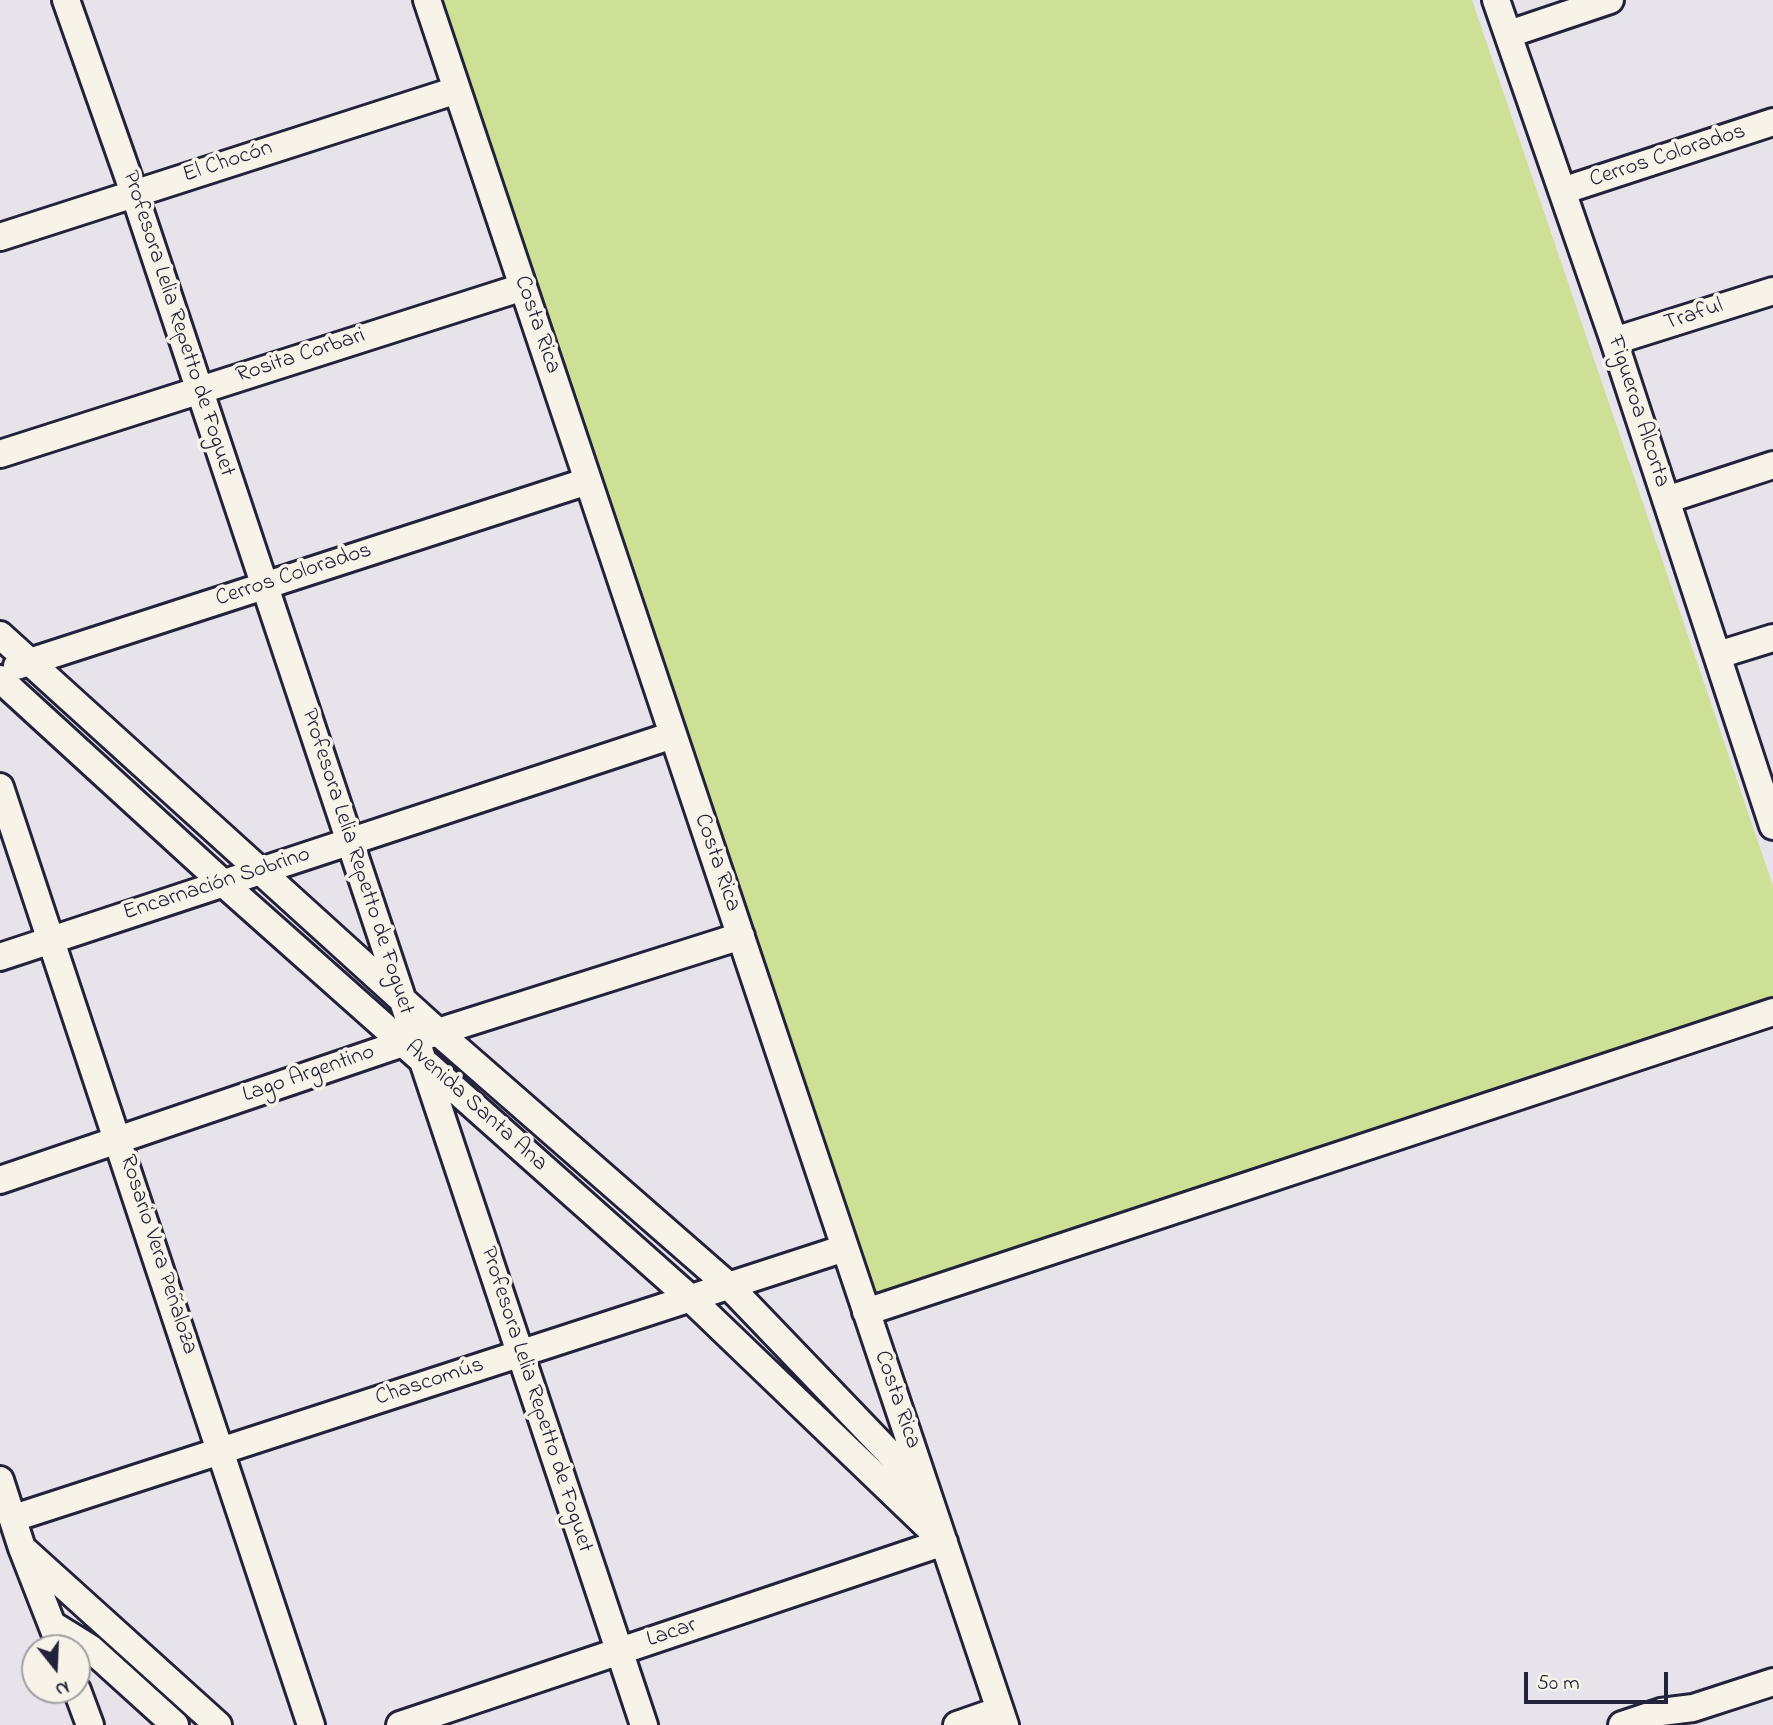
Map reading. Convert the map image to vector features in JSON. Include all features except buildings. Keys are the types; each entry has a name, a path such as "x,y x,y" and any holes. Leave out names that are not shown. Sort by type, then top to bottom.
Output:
{"street":[{"name":"Profesora Lelia Repetto de Foguet","path":"66,0 134,193 400,997"},
{"name":"Costa Rica","path":"427,0 1002,1718"},
{"name":"Figueroa Alcorta","path":"1496,0 1614,341 1772,817"},
{"path":"1509,34 1610,0"},
{"name":"El Chocón","path":"0,237 457,90"},
{"name":"Cerros Colorados","path":"1562,191 1773,122"},
{"name":"Rosita Corbari","path":"0,454 523,287"},
{"name":"Traful","path":"1614,341 1773,291"},
{"path":"1666,500 1773,466"},
{"name":"Cerros Colorados","path":"0,671 588,481"},
{"name":"Avenida Santa Ana","path":"0,635 400,997 419,1043 944,1542"},
{"path":"1718,655 1773,638"},
{"name":"Avenida Santa Ana","path":"0,679 223,883 419,1043 729,1286 927,1492"},
{"name":"Encarnación Sobrino","path":"0,957 673,735"},
{"name":"Rosario Vera Peñaloza","path":"0,787 311,1725"},
{"name":"Lago Argentino","path":"0,1180 741,936"},
{"path":"866,1312 1773,1012"},
{"name":"Profesora Lelia Repetto de Foguet","path":"419,1043 644,1725"},
{"name":"Chascomús","path":"14,1518 845,1248"},
{"path":"0,1480 22,1548 56,1634"},
{"name":"Lacar","path":"400,1725 944,1542"},
{"path":"22,1548 218,1725"},
{"path":"91,1649 175,1725"},
{"path":"1622,1725 1661,1712 1696,1716 1773,1682"},
{"path":"82,1704 90,1725"},
{"path":"957,1725 1002,1718"}],"green space":[{"path":"444,0 1472,0 1773,886 1773,1012 871,1305 593,474"}]}
